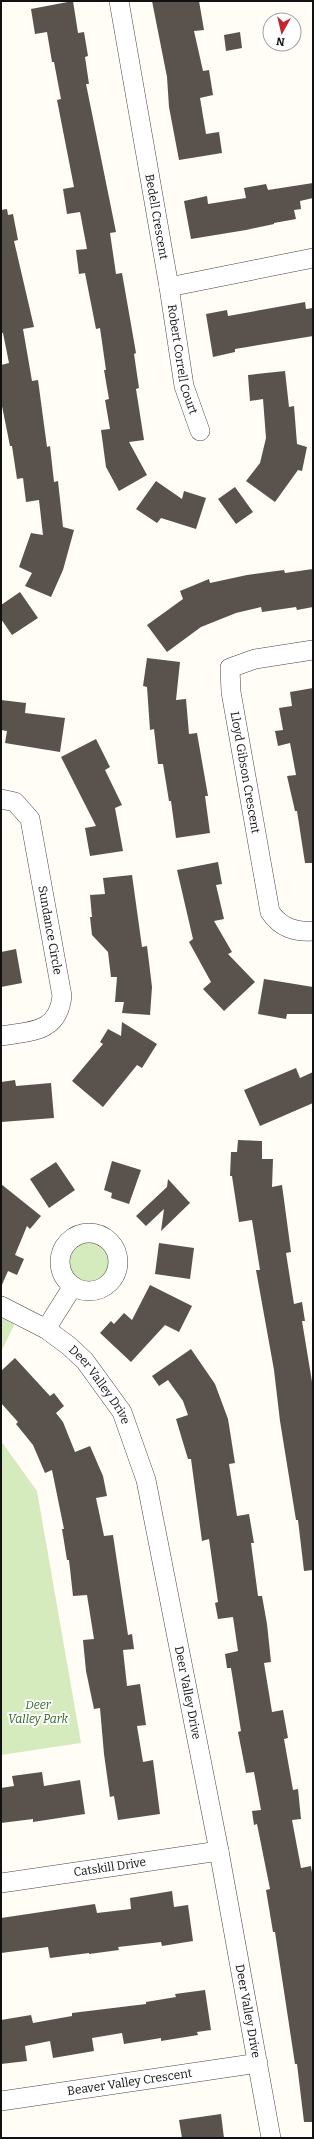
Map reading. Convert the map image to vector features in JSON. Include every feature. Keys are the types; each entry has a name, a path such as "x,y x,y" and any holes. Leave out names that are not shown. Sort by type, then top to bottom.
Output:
{"street":[{"name":"Bedell Crescent","path":"119,1 169,287"},
{"path":"169,287 313,258"},
{"name":"Robert Correll Court","path":"169,287 184,386 200,431"},
{"name":"Lloyd Gibson Crescent","path":"313,650 255,659 230,668 231,692 270,912 283,926 294,930 313,930"},
{"name":"Sundance Circle","path":"1,799 16,802 30,819 62,996 61,1007 56,1018 49,1025 33,1031 1,1036"},
{"path":"46,1329 73,1286"},
{"name":"Deer Valley Drive","path":"1,1306 46,1329 69,1346 85,1361 122,1412 146,1480 219,1851 271,2138"},
{"name":"Catskill Drive","path":"1,1883 219,1851"},
{"name":"Beaver Valley Crescent","path":"1,2101 258,2063"}],"green space":[{"path":"85,1240 93,1240 104,1246 110,1257 110,1265 104,1276 93,1282 85,1282 74,1276 68,1265 68,1257 74,1246"},
{"path":"1,1317 15,1323 1,1352"},
{"name":"Deer Valley Park","path":"1,1441 37,1491 81,1743 1,1755"}],"building":[{"path":"73,1 78,33 84,32 88,56 85,57 89,84 86,84 116,232 110,233 116,274 122,273 136,353 134,354 139,388 136,389 144,440 129,442 147,475 119,491 106,467 101,430 110,429 105,400 109,399 104,370 106,370 100,328 96,329 85,273 79,274 76,250 87,249 80,212 67,214 63,189 74,187 57,100 61,99 54,62 52,62 47,32 35,34 31,9"},
{"path":"152,1 199,1 204,30 194,31 203,71 209,70 213,95 200,98 206,134 219,132 222,153 179,160 169,107 167,77"},
{"path":"240,32 242,48 226,51 224,35"},
{"path":"313,183 313,198 300,201 301,209 294,210 296,219 246,230 191,239 184,201 207,196 208,204 246,198 244,188 266,184 268,190"},
{"path":"7,209 8,215 13,214 18,240 14,241 34,327 23,329 32,381 38,380 47,447 50,446 54,482 58,481 63,527 74,530 63,570 51,597 25,586 32,573 19,567 31,533 43,535 39,500 26,502 23,478 17,479 12,446 10,446 1,401 1,365 9,363 3,333 1,333 1,210"},
{"path":"305,302 306,309 313,308 313,336 235,349 235,352 213,357 206,314 227,310 228,316"},
{"path":"285,371 289,407 294,406 297,444 307,447 302,471 298,470 275,502 246,481 260,463 266,438 263,399 250,401 248,375"},
{"path":"156,481 182,499 184,491 206,498 196,529 161,518 157,523 136,509"},
{"path":"235,487 253,512 236,524 218,499"},
{"path":"313,569 313,607 297,610 296,607 262,612 261,607 236,613 201,627 167,652 147,625 183,599 180,591 209,579 210,583 247,575 284,570 285,573"},
{"path":"20,592 38,618 12,635 1,619 1,605"},
{"path":"147,658 180,662 176,700 186,699 189,734 197,733 208,796 205,796 210,833 176,838 171,801 169,801 163,764 158,764 154,729 150,730 147,687 143,686"},
{"path":"313,688 313,863 305,863 297,811 295,811 287,776 296,775 290,743 278,746 275,731 283,730 279,708 292,706 290,692"},
{"path":"1,700 26,703 25,713 65,718 60,752 5,743 7,731 1,730"},
{"path":"96,739 110,767 105,770 122,805 115,808 123,851 90,856 85,828 96,826 61,757"},
{"path":"218,862 222,884 216,885 224,919 214,921 232,952 228,954 255,982 224,1011 203,989 211,982 189,942 193,939 177,870"},
{"path":"132,875 142,947 147,946 152,987 150,1015 122,1013 124,1002 115,1002 117,977 111,977 108,952 92,935 90,895 105,894 103,878"},
{"path":"16,949 22,983 1,987 1,952"},
{"path":"264,979 313,987 313,1014 287,1014 286,1019 258,1014"},
{"path":"122,1022 157,1044 142,1068 137,1065 103,1107 72,1081 103,1044 100,1042 108,1029 121,1036"},
{"path":"296,1068 300,1078 313,1072 313,1103 260,1126 244,1090"},
{"path":"15,1080 16,1086 51,1083 54,1118 1,1122 1,1082"},
{"path":"238,1140 262,1141 262,1159 273,1159 272,1187 282,1185 291,1252 286,1253 294,1304 302,1302 305,1321 302,1321 313,1388 313,1570 304,1571 298,1520 296,1520 280,1421 274,1370 256,1270 260,1270 252,1220 239,1222 232,1176 230,1176 231,1152 237,1152"},
{"path":"112,1161 141,1170 129,1204 111,1198 112,1193 104,1190"},
{"path":"56,1162 75,1190 49,1208 30,1179"},
{"path":"168,1179 190,1203 161,1231 164,1209 146,1226 136,1216 167,1187"},
{"path":"1,1184 41,1216 30,1229 27,1226 15,1255 24,1259 17,1275 8,1271 1,1287"},
{"path":"159,1243 194,1248 190,1279 155,1274"},
{"path":"150,1285 192,1306 179,1332 165,1325 131,1362 100,1333 111,1321 114,1324 124,1313 132,1320"},
{"path":"191,1349 215,1384 228,1419 235,1463 229,1464 237,1516 249,1514 254,1543 251,1543 258,1596 262,1596 267,1624 271,1662 264,1663 272,1712 283,1710 288,1738 284,1739 293,1790 298,1789 301,1819 292,1820 301,1868 311,1866 313,1880 313,2122 304,2122 297,2064 295,2064 275,1932 273,1932 266,1890 270,1889 257,1824 254,1825 252,1811 261,1810 254,1772 246,1773 238,1732 241,1731 231,1668 227,1668 225,1654 238,1651 233,1617 218,1619 215,1603 218,1602 209,1539 202,1541 191,1459 188,1459 176,1419 188,1415 183,1401 168,1380 159,1386 152,1376"},
{"path":"15,1358 50,1396 54,1393 64,1406 56,1413 63,1422 75,1452 90,1446 103,1476 107,1496 96,1498 104,1536 113,1535 128,1635 132,1634 134,1649 123,1650 127,1686 140,1684 146,1725 137,1726 143,1762 153,1760 160,1814 118,1820 114,1796 110,1797 100,1708 94,1709 86,1671 83,1640 94,1639 87,1595 73,1596 69,1560 67,1560 62,1529 64,1529 52,1470 45,1473 33,1445 16,1424 18,1422 1,1403 1,1371"},
{"path":"42,1772 44,1786 80,1780 85,1814 33,1822 33,1819 1,1823 1,1788 14,1786 12,1776"},
{"path":"172,1891 174,1907 188,1905 193,1941 162,1946 161,1942 118,1947 119,1950 50,1958 48,1947 1,1953 1,1918 95,1904 97,1913 131,1909 130,1898"},
{"path":"205,1990 211,2030 197,2032 198,2035 161,2041 161,2038 124,2044 122,2033 92,2038 94,2051 53,2058 50,2041 25,2046 27,2061 1,2064 1,2020 31,2015 33,2023 72,2016 72,2013 146,2004 146,2002 176,1997 175,1994"},
{"path":"221,2114 224,2138 182,2138 179,2120"}]}
